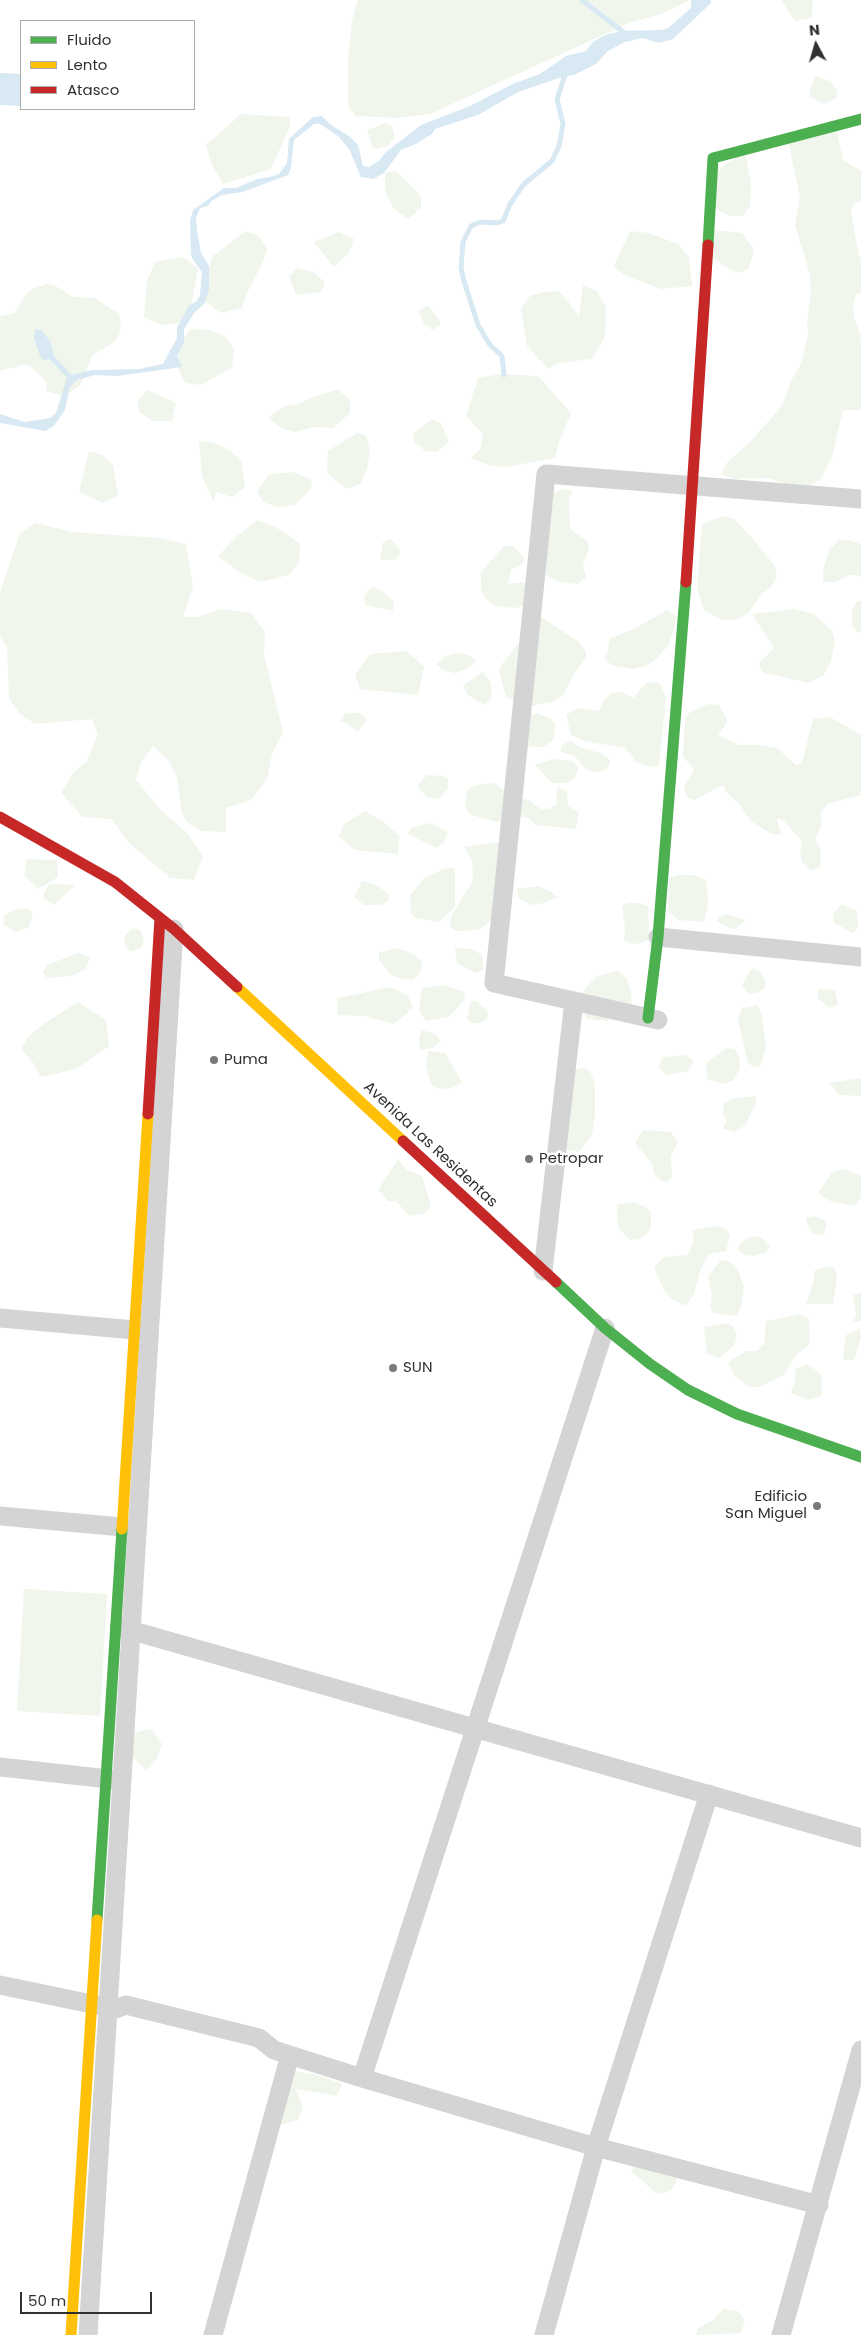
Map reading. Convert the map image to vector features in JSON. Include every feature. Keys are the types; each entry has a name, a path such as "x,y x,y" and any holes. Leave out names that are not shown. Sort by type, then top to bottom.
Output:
{"street":[{"path":"861,119 714,158 694,487 653,1019 494,983 546,474 694,487 861,499"},
{"name":"Avenida Las Residentas","path":"0,817 37,836 115,882 167,924 605,1328 650,1364 688,1390 736,1414 861,1457"},
{"path":"88,2335 105,2007 114,1779 167,924"},
{"path":"658,937 861,957"},
{"path":"543,1271 574,1002"},
{"path":"0,1318 142,1331"},
{"path":"362,2078 605,1328"},
{"path":"0,1516 130,1528"},
{"path":"124,1628 861,1838"},
{"path":"0,1766 114,1779"},
{"path":"544,2335 596,2147 709,1794"},
{"path":"0,1985 105,2007 126,2005 259,2038 282,2052 362,2078 596,2147 819,2205"},
{"path":"71,2335 105,2007"},
{"path":"782,2335 861,2050"},
{"path":"213,2335 282,2052"}],"shaded area":[{"path":"358,0 690,0 661,14 629,23 430,114 396,118 356,116 348,106 348,60 352,21"},
{"path":"781,0 813,0 812,18 795,21"},
{"path":"816,76 827,80 833,85 838,91 836,98 824,104 810,97 810,89"},
{"path":"241,114 290,117 290,126 271,169 223,184 211,163 206,145"},
{"path":"386,123 392,127 395,137 388,146 373,149 367,130"},
{"path":"837,131 843,160 861,171 861,202 855,202 851,211 859,257 861,257 861,294 857,293 853,305 854,317 861,338 861,410 843,410 832,457 820,480 806,487 791,487 770,478 734,479 721,474 728,461 749,443 782,406 792,379 801,364 808,335 810,275 795,225 800,197 787,136"},
{"path":"745,151 751,184 750,206 743,216 730,216 707,204 711,175"},
{"path":"396,171 421,196 421,208 408,219 394,209 385,191 385,173"},
{"path":"714,230 742,233 754,250 748,270 735,273 707,253"},
{"path":"246,231 259,236 267,249 264,260 247,293 242,308 221,313 204,301 203,283 213,256"},
{"path":"630,231 649,233 678,244 689,257 692,286 661,289 624,275 614,266"},
{"path":"339,232 354,239 349,253 334,267 314,242"},
{"path":"182,257 198,268 190,312 182,323 162,325 144,317 147,281 155,262"},
{"path":"297,268 313,272 325,282 321,292 296,295 289,276"},
{"path":"47,284 54,285 73,297 95,298 119,314 121,329 118,337 113,343 93,355 80,385 68,394 61,395 46,391 47,383 30,366 23,365 0,371 0,316 15,313 26,294 32,289"},
{"path":"583,285 597,291 606,307 605,336 592,359 558,363 548,369 527,346 521,308 530,296 558,291 579,317"},
{"path":"428,305 440,321 440,325 432,330 424,324 419,311"},
{"path":"191,329 209,330 225,336 234,349 232,367 201,385 185,383 174,359 177,346"},
{"path":"501,374 538,376 571,413 559,442 555,458 506,467 491,466 470,458 480,450 483,434 466,416 478,378"},
{"path":"338,389 350,400 350,413 333,428 315,427 295,432 282,429 268,417 285,406 299,404 313,397"},
{"path":"148,390 176,403 172,421 153,421 140,413 137,401"},
{"path":"432,419 441,424 449,442 437,452 425,451 414,442 413,434"},
{"path":"357,433 366,435 370,451 367,470 360,484 346,489 327,473 328,451"},
{"path":"199,441 213,442 231,451 241,461 245,487 232,497 216,492 214,502 202,476"},
{"path":"89,451 102,455 113,465 118,496 103,503 79,492"},
{"path":"293,472 312,480 311,489 295,505 277,507 263,502 257,491 269,474"},
{"path":"561,489 573,491 569,499 570,529 587,541 589,548 583,565 586,577 578,584 558,582 545,574 550,496"},
{"path":"723,516 734,519 755,541 775,566 777,576 771,587 762,594 748,613 736,620 721,620 704,610 697,588 702,524"},
{"path":"258,520 281,530 300,544 299,562 289,575 260,582 241,573 218,556 237,536"},
{"path":"36,523 72,532 159,538 186,544 193,587 183,617 197,617 221,609 251,613 265,632 264,655 283,732 272,754 267,779 251,800 226,808 226,832 201,831 187,822 182,813 177,778 169,761 153,746 141,762 136,780 161,810 187,833 203,856 194,880 170,878 128,842 112,819 82,817 61,792 74,772 87,761 98,734 92,719 35,724 19,713 9,699 7,646 0,637 0,592 20,533"},
{"path":"390,539 400,549 400,555 395,560 380,560 383,542"},
{"path":"839,540 848,540 861,544 861,577 849,575 836,582 823,582 823,571 829,550"},
{"path":"504,546 513,546 525,559 521,565 511,570 508,584 523,582 534,595 528,605 515,608 495,606 484,597 481,589 481,572"},
{"path":"372,587 381,590 394,602 393,611 365,605 364,596"},
{"path":"861,601 861,632 858,633 852,626 852,611 856,602"},
{"path":"794,609 814,614 832,631 835,641 831,661 823,676 808,683 762,672 759,663 774,648 752,614"},
{"path":"667,610 677,617 669,645 656,659 646,666 632,669 611,665 604,657 607,654 610,638 634,629"},
{"path":"540,616 579,642 586,652 586,658 574,674 564,694 553,702 530,706 506,697 499,670"},
{"path":"407,651 424,667 418,695 360,689 355,674 370,654"},
{"path":"457,653 471,656 476,661 467,669 455,673 445,671 436,665 445,656"},
{"path":"483,672 491,683 492,697 484,705 468,695 463,686"},
{"path":"657,682 661,685 666,698 659,765 651,767 636,762 625,748 585,741 571,735 566,715 577,708 599,711 605,699 612,693 621,692 633,698 646,683"},
{"path":"708,704 719,705 726,717 727,723 718,735 739,745 777,748 796,765 802,763 813,719 830,717 861,735 861,795 827,804 820,814 822,824 815,839 821,850 820,868 811,871 802,862 800,851 802,841 784,821 778,818 777,820 781,835 771,834 751,821 739,804 726,792 723,785 695,800 688,798 684,791 685,783 693,773 693,768 683,757 685,718 690,712"},
{"path":"346,713 359,713 365,717 366,721 358,731 340,720"},
{"path":"537,713 550,718 556,725 553,740 543,747 526,746 524,720"},
{"path":"570,741 584,749 602,753 610,760 610,764 604,771 595,772 588,770 583,767 575,756 561,752 561,746"},
{"path":"553,759 572,761 579,767 575,778 566,783 552,783 535,765"},
{"path":"427,775 442,776 448,779 448,789 438,799 428,798 417,786"},
{"path":"495,783 507,793 502,820 497,822 471,815 465,807 467,790 476,785"},
{"path":"560,788 567,791 568,806 579,812 576,829 536,825 528,818 520,816 518,800 527,799 541,809 549,809 556,804 557,789"},
{"path":"365,811 384,822 399,836 398,854 354,850 339,836 344,824"},
{"path":"431,823 448,832 444,842 436,848 408,834 410,828"},
{"path":"499,842 494,919 478,930 455,931 450,926 451,916 473,881 472,860 464,847"},
{"path":"26,859 57,860 58,877 38,889 25,876"},
{"path":"455,868 455,907 439,922 415,918 411,913 410,896 423,879 443,869"},
{"path":"677,875 693,875 706,880 708,903 704,922 678,920 668,911 669,878"},
{"path":"362,881 374,884 387,892 389,895 388,901 381,905 364,905 354,897"},
{"path":"50,884 75,885 54,905 44,899 44,892"},
{"path":"539,886 555,894 556,898 532,905 518,898 517,889"},
{"path":"628,903 639,903 648,906 649,939 641,943 632,944 624,940 625,928 622,906"},
{"path":"842,904 857,911 858,928 853,933 834,923 833,914"},
{"path":"27,908 33,913 29,927 15,932 4,924 4,916 14,910"},
{"path":"726,914 746,920 735,929 731,929 717,921 718,917"},
{"path":"133,928 140,930 144,939 142,947 130,952 124,944 125,935"},
{"path":"397,948 411,953 419,958 422,963 421,971 413,980 391,975 379,960 379,952"},
{"path":"455,948 473,949 483,956 483,970 475,973 457,963"},
{"path":"78,953 90,957 85,969 72,976 47,978 43,971 47,965"},
{"path":"753,968 760,972 765,980 765,988 758,993 749,994 742,986"},
{"path":"618,971 627,979 631,992 632,1007 607,1021 587,1019 579,995 597,976"},
{"path":"444,985 464,992 465,999 449,1017 426,1021 419,1011 422,988"},
{"path":"391,987 408,996 413,1008 394,1024 364,1016 338,1015 337,998"},
{"path":"818,989 835,990 838,1005 829,1008 818,999"},
{"path":"477,1001 488,1013 487,1019 480,1023 472,1023 466,1018 469,1014 470,1003"},
{"path":"78,1002 106,1020 109,1046 76,1069 41,1077 32,1061 21,1049 28,1037 45,1023"},
{"path":"758,1005 762,1017 766,1048 761,1065 757,1067 748,1064 738,1020 742,1008"},
{"path":"422,1030 435,1034 441,1041 433,1048 420,1050 419,1038"},
{"path":"726,1048 735,1049 739,1056 740,1068 733,1081 723,1084 707,1079 706,1063"},
{"path":"428,1051 445,1053 462,1082 452,1088 439,1089 432,1086 426,1066"},
{"path":"684,1055 694,1061 688,1071 667,1075 658,1067 663,1057"},
{"path":"585,1068 591,1073 595,1084 595,1116 592,1135 579,1152 560,1149 568,1070"},
{"path":"861,1078 861,1096 839,1095 829,1083"},
{"path":"756,1096 756,1104 745,1125 736,1132 723,1129 727,1120 723,1114 724,1104 731,1099"},
{"path":"643,1130 671,1132 678,1142 671,1156 672,1177 666,1183 655,1176 652,1164 635,1143"},
{"path":"398,1159 407,1170 422,1176 431,1205 426,1213 409,1216 396,1201 388,1201 378,1190"},
{"path":"843,1169 861,1176 861,1198 854,1206 830,1201 818,1193 832,1172"},
{"path":"633,1202 651,1212 651,1227 646,1235 639,1239 630,1240 618,1228 617,1205"},
{"path":"815,1216 827,1222 824,1235 814,1234 807,1225 806,1218"},
{"path":"715,1226 726,1229 730,1235 726,1251 709,1254 700,1271 694,1294 686,1306 672,1299 665,1292 654,1268 664,1257 688,1255 694,1239 692,1230"},
{"path":"758,1236 770,1247 765,1253 754,1256 744,1255 737,1249 747,1238"},
{"path":"721,1260 729,1261 738,1270 744,1287 741,1307 736,1316 713,1313 710,1307 712,1295 708,1276"},
{"path":"829,1266 835,1269 837,1279 833,1304 807,1304 805,1307 813,1284 815,1270"},
{"path":"861,1293 861,1321 853,1322 856,1315 853,1295"},
{"path":"800,1314 809,1319 810,1341 807,1347 796,1355 784,1375 759,1387 750,1387 734,1375 728,1362 746,1351 756,1351 764,1345 766,1321"},
{"path":"728,1323 734,1328 737,1337 734,1345 720,1358 707,1354 704,1327"},
{"path":"860,1328 861,1338 855,1357 853,1360 845,1360 843,1357 846,1335"},
{"path":"808,1364 821,1374 822,1386 821,1396 808,1400 791,1393 795,1382 795,1369"},
{"path":"24,1589 107,1594 100,1716 17,1711"},
{"path":"151,1729 162,1744 157,1759 146,1770 127,1752 132,1733"},
{"path":"293,2071 318,2075 342,2084 337,2096 296,2089 303,2107 298,2120 277,2126"},
{"path":"655,2153 676,2168 677,2181 671,2191 657,2194 631,2171 642,2155"},
{"path":"723,2309 738,2311 745,2321 741,2333 696,2335 698,2328 713,2320"}],"water":[{"path":"691,0 711,0 711,3 673,39 659,43 642,38 625,42 608,51 596,64 574,75 562,77 518,92 478,115 435,129 432,134 416,144 401,150 384,173 373,179 361,177 349,149 338,136 320,124 314,124 294,140 291,168 288,175 243,192 222,195 211,201 208,206 200,208 196,218 197,230 201,253 209,266 209,290 205,303 194,313 184,329 184,342 177,356 182,367 117,376 95,375 77,380 70,387 65,410 54,426 45,431 0,423 0,414 25,422 50,418 56,413 67,377 75,374 93,370 139,369 163,364 177,338 177,328 189,305 196,302 200,296 202,272 191,254 190,221 193,210 224,188 236,188 257,179 279,174 287,163 289,139 313,117 322,116 331,125 349,136 358,145 363,166 369,167 421,125 470,106 515,83 540,74 566,56 586,51 593,42 605,35 621,31 662,30 668,28 691,8"},
{"path":"0,73 20,74 20,106 0,105"},
{"path":"35,329 41,330 50,341 55,359 43,360 40,356 34,338"}],"waterway":[{"path":"582,0 627,35"},
{"path":"504,375 502,356 490,345 478,325 464,281 461,268 463,242 471,226 480,222 497,223 503,221 510,204 524,184 552,161 559,146 563,124 557,99 566,72"},
{"path":"49,355 71,378 75,377"}],"traffic: fast":[{"path":"708,245 713,158 861,119"},
{"path":"648,1018 658,937 686,582"},
{"path":"556,1282 605,1328 650,1364 688,1390 737,1414 861,1457"},
{"path":"97,1920 122,1529"}],"traffic: slow":[{"path":"237,987 403,1141"},
{"path":"122,1529 148,1114"},
{"path":"71,2335 97,1920"}],"traffic: jam":[{"path":"686,582 708,245"},
{"path":"0,817 115,882 174,929 237,987"},
{"path":"148,1114 160,918"},
{"path":"403,1141 556,1282"}],"place":[{"name":"Puma","path":"214,1060"},
{"name":"Petropar","path":"529,1159"},
{"name":"SUN","path":"393,1368"},
{"name":"Edificio San Miguel","path":"817,1506"}]}
